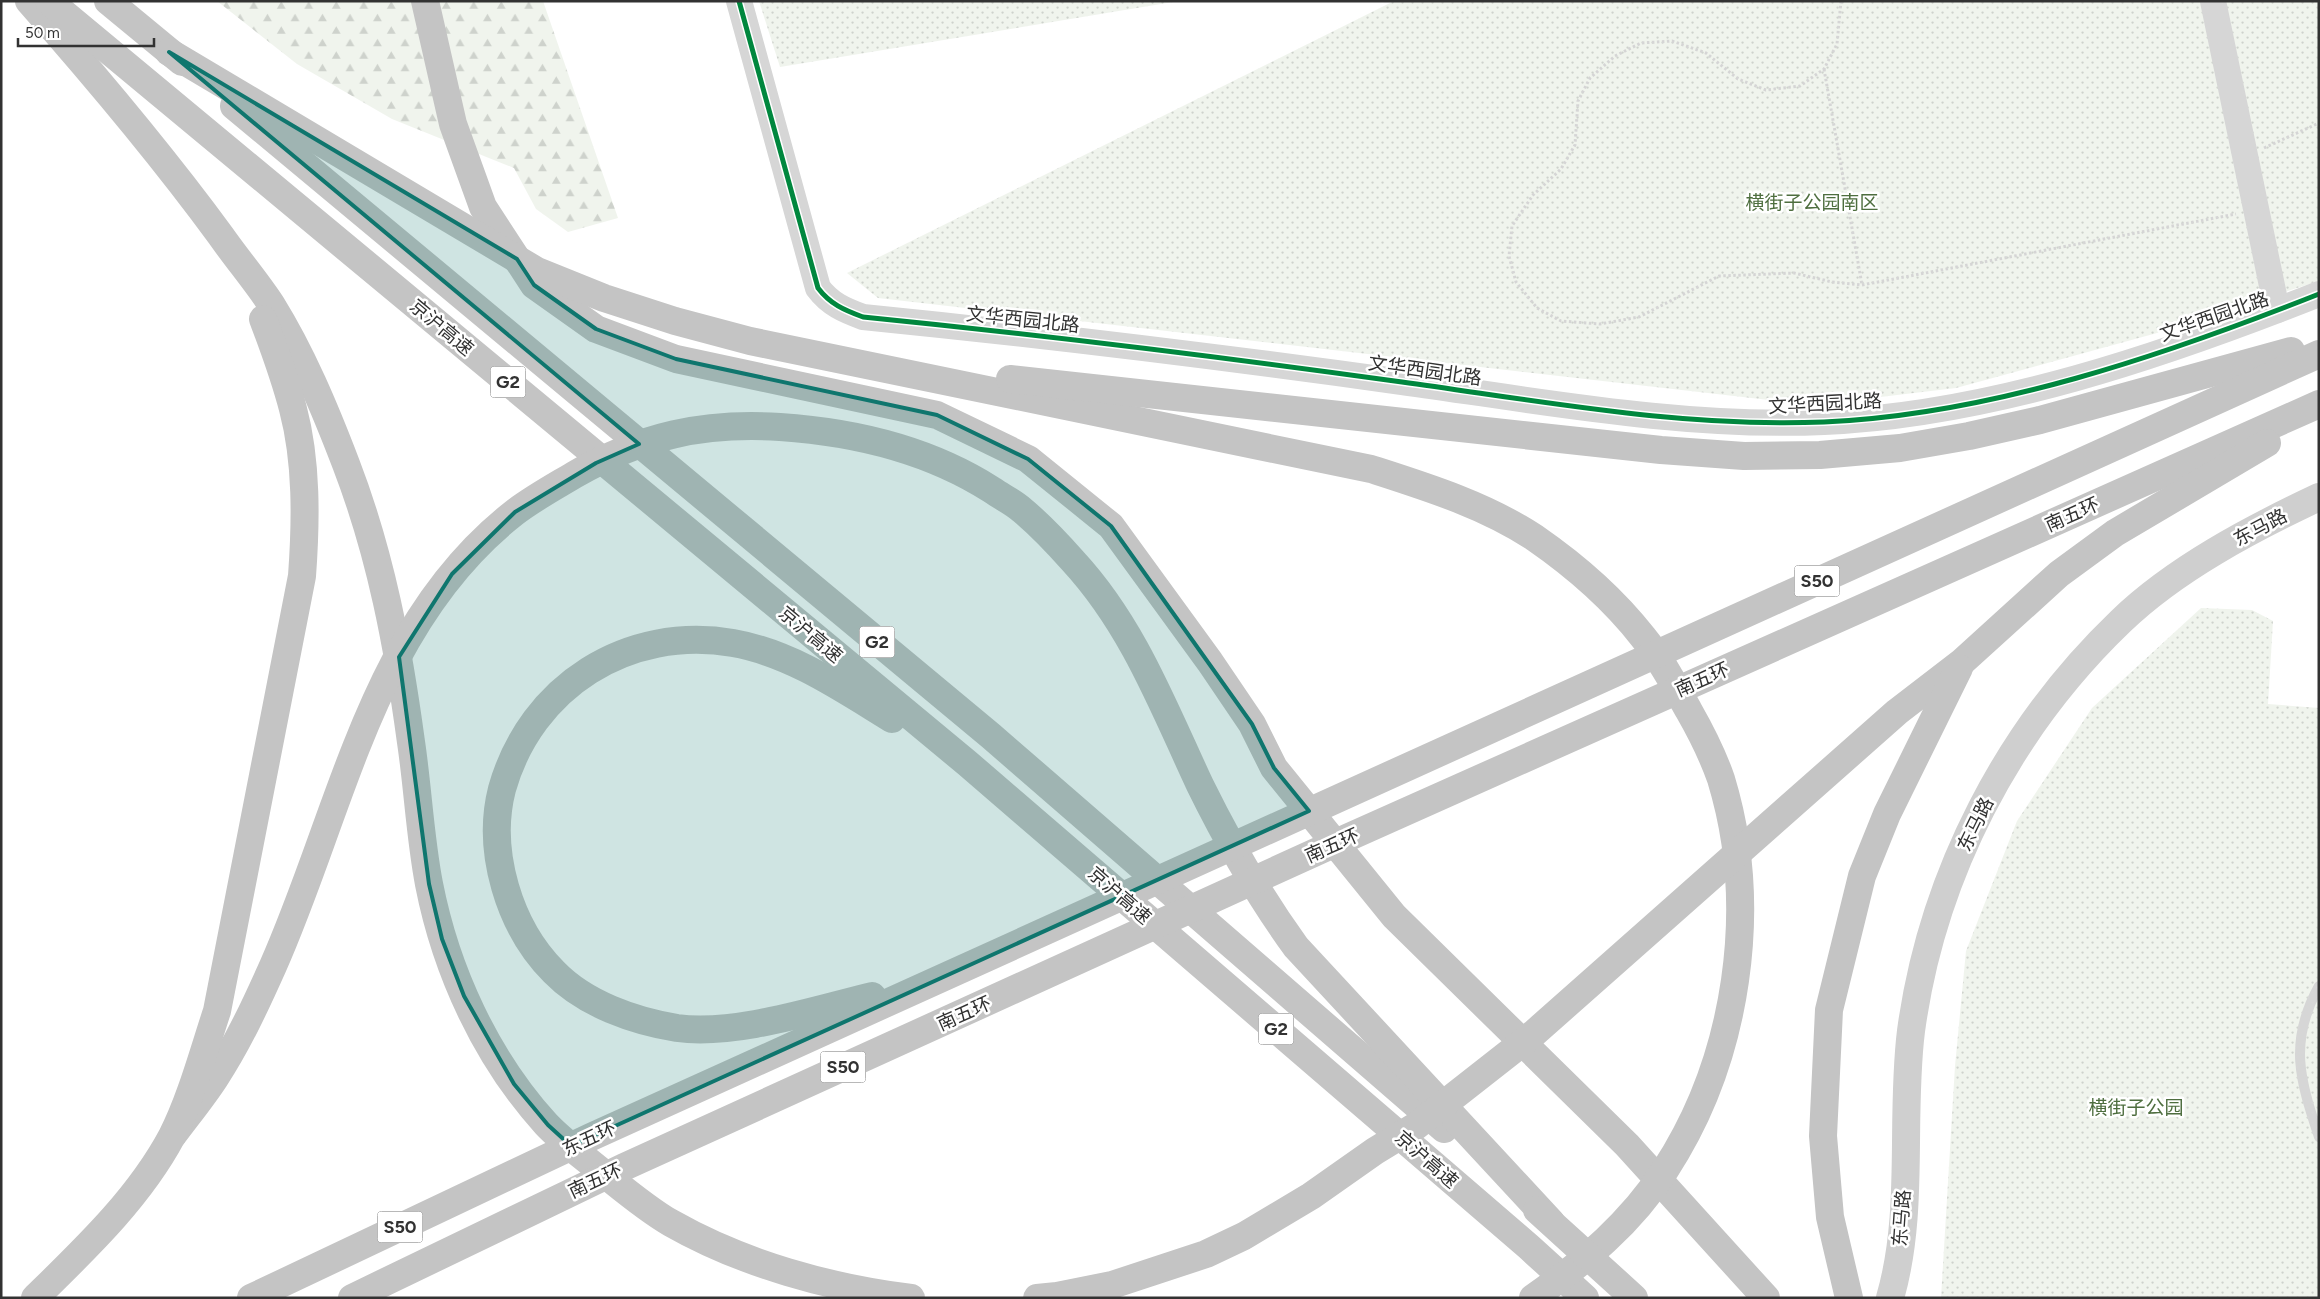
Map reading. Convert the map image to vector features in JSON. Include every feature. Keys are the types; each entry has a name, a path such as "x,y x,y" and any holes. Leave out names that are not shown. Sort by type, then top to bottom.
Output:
{"highway":[{"path":"29,1 118,102 270,302 300,355 324,408 367,522 394,625 429,884 442,939 464,996 514,1084 548,1126 629,1194 670,1222 711,1243 760,1262 819,1280 881,1294 912,1298"},
{"name":"京沪高速","path":"49,1 966,763 1506,1227 1585,1298"},
{"name":"京沪高速","path":"108,1 983,730 1551,1222 1634,1298"},
{"path":"425,1 453,124 483,208 534,285 596,329 676,359 937,415 1028,459 1111,526 1247,716 1274,768 1394,916 1627,1145 1766,1298"},
{"path":"169,52 537,271 604,298 675,321 750,341 1370,469 1479,507 1534,538 1564,561 1612,604 1643,637 1673,681 1700,731 1720,777 1734,833 1740,905 1737,956 1729,1015 1716,1064 1694,1119 1665,1171 1627,1220 1580,1265 1534,1298"},
{"path":"173,1135 199,1068 219,1001 302,576 306,524 294,411 279,359 256,303 217,231"},
{"path":"848,361 1651,449 1744,456 1820,455 1882,449 1969,436 2148,392 2319,343"},
{"name":"S50","path":"929,983 2319,354"},
{"name":"南五环","path":"352,1298 624,1166 1349,837 2319,404"},
{"path":"1037,1298 1112,1285 1174,1266 1244,1236 1311,1196 1375,1151 1416,1126 1532,1035 1897,712 1962,662 2059,574 2115,533 2319,414"},
{"path":"35,1298 69,1265 146,1178 173,1135 215,1078 247,1024 275,962 353,753 403,648 426,609 452,574 514,512 596,462 647,440 697,429 750,425 814,429 866,437 926,456 972,478 1020,508 1067,555 1110,606 1143,660 1227,839 1263,902 1296,947 1551,1222"},
{"path":"929,983 722,1028 680,1028 635,1019 586,996 554,973 533,946 515,915 502,873 497,833 502,790 516,752 537,717 564,688 586,671 618,654 653,644 700,639 735,643 774,654 816,673 966,763"},
{"path":"1849,1298 1830,1217 1824,1145 1829,1010 1862,876 1887,814 1962,662"},
{"name":"东五环","path":"251,1298 548,1156 929,983"}],"main road":[{"name":"东马路","path":"1892,1291 1900,1243 1906,1098 1911,1034 1918,982 1935,922 1955,865 1996,781 2045,704 2122,620 2166,584 2225,546 2272,519 2319,497"}],"street":[{"name":"文华西园北路","path":"739,1 818,288 827,299 840,308 862,318 1156,348 1628,413 1736,421 1824,422 1924,411 2026,391 2147,356 2319,294"},
{"path":"2213,1 2277,310"}],"lane":[{"path":"2319,986 2306,1009 2299,1043 2300,1073 2319,1137"}],"path":[{"path":"1841,1 1837,44 1824,69 1800,86 1766,90 1738,79 1706,53 1672,40 1641,43 1615,56 1590,78 1578,101 1575,145 1561,169 1533,195 1512,226 1509,256 1516,282 1537,308 1561,321 1600,324 1638,316 1719,276 1794,273 1832,282 1862,285 2256,210"},
{"path":"1824,69 1862,285"},
{"path":"2245,156 2319,123"}],"highlighted area":[{"path":"169,52 517,259 534,285 596,329 676,359 937,415 1028,459 1111,526 1252,724 1274,768 1309,811 571,1146 548,1125 514,1084 464,996 442,939 429,884 399,657 452,574 515,512 596,463 639,444"}],"green space":[{"path":"217,1 543,1 618,218 568,232 536,209 514,168 392,119 297,64"},
{"path":"759,1 1179,1 780,67"},
{"name":"横街子公园南区","path":"1394,1 2319,1 2319,281 2157,333 1956,388 1813,405 878,298 847,273"},
{"name":"横街子公园","path":"2201,608 2252,610 2273,621 2268,704 2319,708 2319,1298 1941,1298 1955,1066 1966,951 2017,821 2092,708"}],"cycle path":[{"path":"739,1 818,288 838,306 863,317 1200,355 1559,405 1665,417 1771,423 1824,422 1887,417 1950,408 2013,395 2076,378 2200,339 2319,294"}]}
